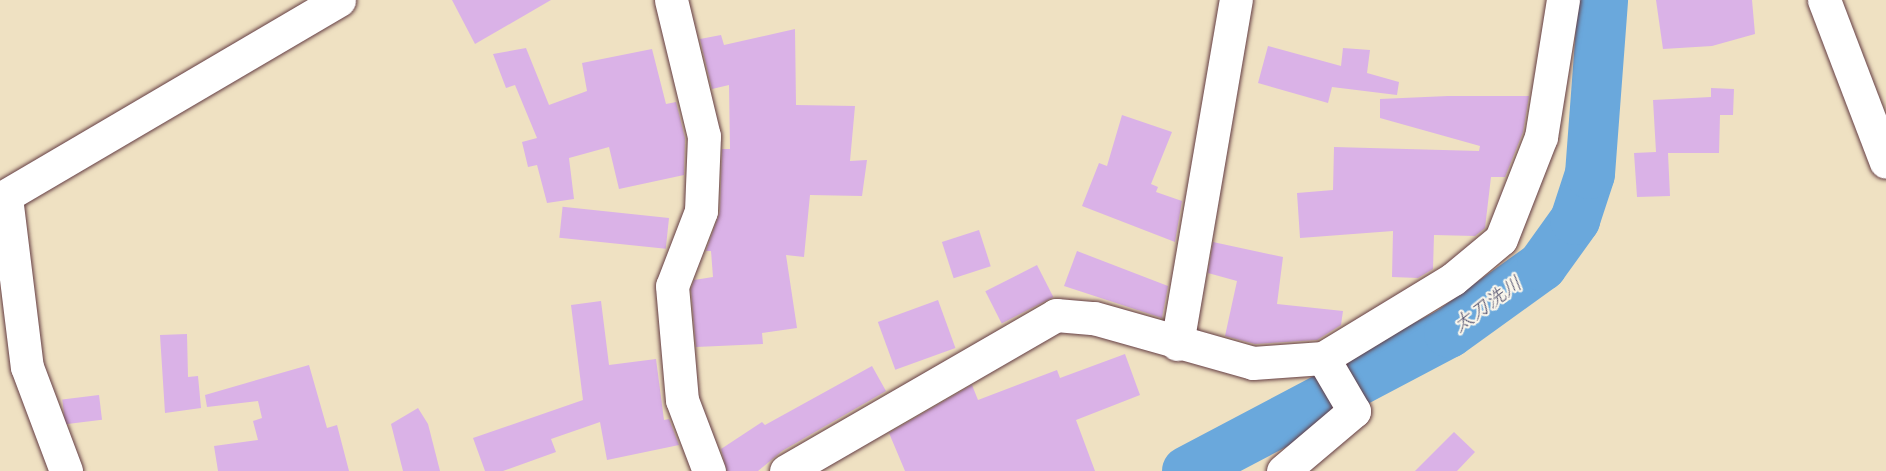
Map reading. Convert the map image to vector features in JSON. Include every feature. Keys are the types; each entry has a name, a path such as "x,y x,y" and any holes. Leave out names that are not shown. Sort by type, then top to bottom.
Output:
{"street":[{"path":"66,471 27,367 3,198 339,0"},
{"path":"670,0 704,136 701,211 672,286 682,400 709,471"},
{"path":"1177,344 1236,0"},
{"path":"786,471 1056,315 1094,318 1177,344 1253,363 1323,358 1453,279 1501,239 1541,137 1547,74 1563,0"},
{"path":"1824,0 1886,162"},
{"path":"1283,471 1354,411 1323,358"}],"building":[{"path":"452,0 551,0 475,44"},
{"path":"1656,0 1752,0 1755,34 1712,46 1663,49"},
{"path":"795,29 796,105 855,106 850,161 867,160 862,196 810,195 804,257 786,255 797,328 762,333 763,344 696,347 691,289 694,280 713,277 711,251 706,251 720,212 722,149 730,149 729,85 712,89 700,39 721,35 724,45"},
{"path":"1268,46 1341,66 1343,48 1370,50 1367,73 1399,82 1397,95 1332,87 1328,103 1258,83"},
{"path":"526,48 549,105 587,91 582,63 652,49 666,104 676,102 685,138 684,175 619,189 609,147 569,158 574,199 547,203 537,165 528,167 522,142 537,138 515,85 506,88 493,54"},
{"path":"1711,88 1734,89 1733,115 1720,115 1719,153 1668,153 1670,196 1637,197 1634,153 1656,152 1653,100 1711,97"},
{"path":"1529,96 1523,132 1505,177 1491,177 1485,228 1475,236 1434,235 1433,269 1418,278 1392,277 1393,231 1300,238 1297,193 1333,190 1334,147 1479,151 1480,146 1380,118 1380,99"},
{"path":"1122,115 1172,132 1151,184 1158,187 1156,192 1182,201 1175,242 1082,206 1099,163 1107,166"},
{"path":"563,207 669,218 666,249 559,238"},
{"path":"979,230 991,266 954,278 942,242"},
{"path":"1213,242 1283,257 1277,304 1343,311 1341,325 1317,340 1255,344 1225,336 1237,281 1208,273"},
{"path":"1077,251 1168,286 1162,318 1064,286"},
{"path":"1037,265 1053,297 1002,323 985,291"},
{"path":"938,300 955,348 895,370 878,322"},
{"path":"601,301 609,365 656,359 664,420 669,419 679,445 607,460 600,422 551,439 556,452 503,471 485,471 473,438 583,400 571,305"},
{"path":"187,334 188,377 198,376 201,408 165,413 160,335"},
{"path":"1125,354 1140,395 1076,420 1095,471 905,471 889,433 972,385 978,400 1057,370 1060,378"},
{"path":"309,365 327,428 337,425 349,471 218,471 214,446 258,440 253,421 262,418 258,401 207,407 205,395"},
{"path":"872,366 886,391 782,451 758,471 727,471 721,449 762,422 765,425"},
{"path":"99,395 102,420 65,424 62,400"},
{"path":"418,408 428,424 440,471 403,471 391,424"},
{"path":"1454,432 1475,452 1457,471 1415,471"}],"waterway":[{"name":"太刀洗川","path":"1187,471 1449,333 1542,266 1575,220 1590,174 1603,0"}]}
